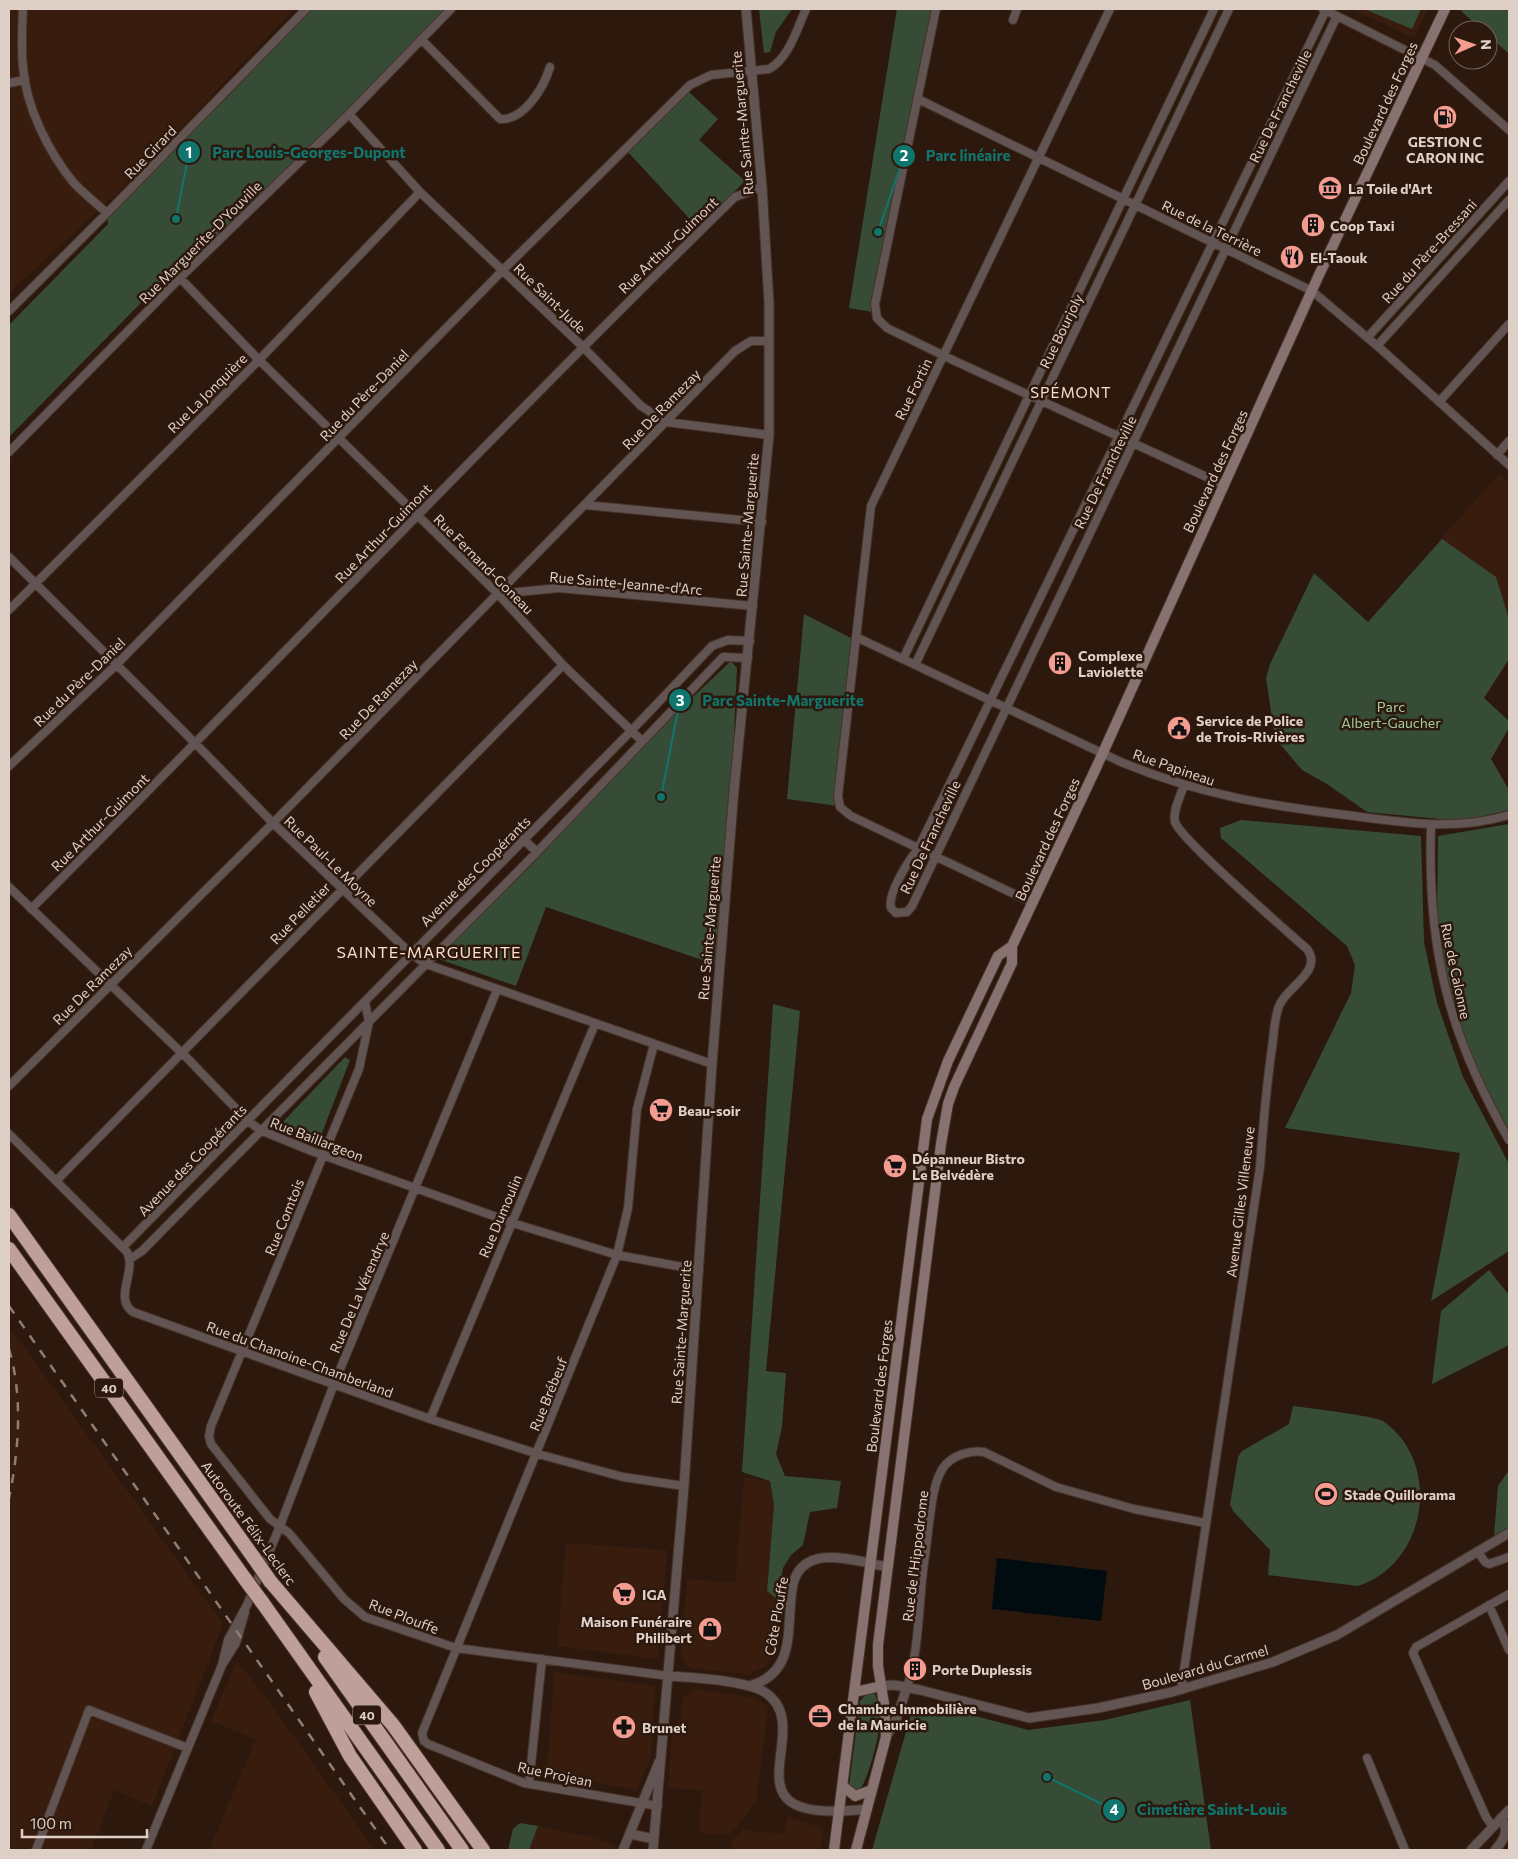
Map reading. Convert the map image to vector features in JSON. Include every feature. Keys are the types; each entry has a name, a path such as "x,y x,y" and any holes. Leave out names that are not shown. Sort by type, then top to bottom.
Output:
{"highway":[{"name":"Autoroute Félix-Leclerc","path":"9,1215 462,1850"},
{"name":"40","path":"9,1248 438,1850"},
{"path":"270,1581 393,1725 483,1850"},
{"path":"292,1645 350,1756 415,1850"}],"main road":[{"name":"Boulevard des Forges","path":"856,1850 886,1738 878,1653 943,1134 952,1093 1012,963 1012,946 1103,754 1312,291 1445,9"},
{"name":"Boulevard des Forges","path":"834,1850 872,1564 925,1131 936,1089 960,1036 998,956 1012,946"},
{"path":"925,1131 943,1134"},
{"path":"905,1291 923,1293"},
{"path":"855,1692 881,1686"},
{"path":"843,1786 855,1796 872,1790"}],"street":[{"path":"23,9 22,42 25,80 35,113 57,159 74,183 107,213"},
{"name":"Rue Girard","path":"9,311 306,9"},
{"name":"Rue Marguerite-D'Youville","path":"9,452 180,278 349,114 451,9"},
{"name":"Rue Sainte-Marguerite","path":"653,1850 684,1486 712,1064 734,790 762,522 768,436 769,341 762,187 746,9"},
{"name":"Rue du Père-Daniel","path":"9,766 116,665 503,270 690,85 711,76 769,70 782,59 806,9"},
{"path":"936,9 875,304 877,318 887,328 943,356 1224,485"},
{"path":"1013,20 1017,9"},
{"name":"Rue Fortin","path":"918,849 851,816 841,808 838,796 871,506 1110,9"},
{"name":"Rue Bourjoly","path":"903,659 1214,9"},
{"name":"Rue Bourjoly","path":"915,665 1228,9"},
{"path":"1325,10 1435,65 1509,130"},
{"name":"Rue De Francheville","path":"1325,10 918,849 909,860 891,897 891,908 896,913 904,914 910,910 1337,16"},
{"path":"421,39 500,119 508,120 515,116 535,97 545,85 550,67"},
{"path":"9,83 25,80"},
{"name":"Rue de la Terrière","path":"918,99 1312,291 1368,337 1509,465"},
{"name":"Rue Saint-Jude","path":"349,114 420,192 582,346 641,406 666,422 768,436"},
{"name":"Rue du Père-Bressani","path":"1368,337 1509,181"},
{"name":"Rue Arthur-Guimont","path":"30,909 196,744 582,346 735,197 762,187"},
{"name":"Rue La Jonquière","path":"9,610 258,360 420,192"},
{"name":"Rue du Père-Bressani","path":"1377,346 1509,200"},
{"name":"Rue Fernand-Goneau","path":"180,278 258,360 340,437 498,594 563,665 642,741"},
{"path":"1438,402 1509,324"},
{"name":"Rue De Ramezay","path":"9,1086 273,823 735,351 751,341 769,341"},
{"path":"1497,455 1509,441"},
{"path":"585,504 762,522"},
{"name":"Rue Paul-Le Moyne","path":"9,558 273,823 411,954 426,964 497,990 712,1064"},
{"name":"Rue Sainte-Jeanne-d'Arc","path":"498,594 559,588 753,606"},
{"name":"Rue Papineau","path":"856,637 1103,754 1140,770 1184,785 1256,804 1431,826 1474,822 1509,815"},
{"name":"Avenue des Coopérants","path":"123,1247 632,730 712,646 728,640 750,641"},
{"name":"Avenue des Coopérants","path":"130,1259 142,1251 537,852 723,657 748,658"},
{"name":"Rue Pelletier","path":"57,1180 563,665"},
{"name":"Avenue Gilles Villeneuve","path":"1181,1690 1260,1167 1264,1102 1278,1008 1284,997 1309,970 1312,960 1307,949 1202,853 1178,827 1174,818 1184,785"},
{"name":"Rue de Calonne","path":"1431,826 1432,915 1446,996 1465,1051 1509,1140"},
{"path":"523,840 537,852"},
{"path":"918,849 1033,903"},
{"name":"Rue Baillargeon","path":"9,887 247,1120 260,1130 323,1156 511,1222 617,1255 699,1270"},
{"name":"Rue De La Vérendrye","path":"146,1850 222,1665 236,1643 247,1605 308,1458 334,1384 497,990"},
{"name":"Rue Comtois","path":"209,1438 210,1428 359,1069 369,1022 365,1002"},
{"name":"Rue Dumoulin","path":"430,1419 595,1024"},
{"name":"Rue Brébeuf","path":"424,1741 424,1726 538,1454 617,1255 628,1208 636,1109 654,1044"},
{"path":"9,1134 123,1247 130,1259"},
{"name":"Rue du Chanoine-Chamberland","path":"130,1259 124,1298 128,1308 136,1313 430,1419 538,1454 623,1477 684,1486"},
{"name":"Rue Plouffe","path":"209,1438 215,1450 270,1519 291,1534 340,1595 361,1614 379,1623 456,1648 669,1676"},
{"name":"Rue de l'Hippodrome","path":"907,1687 912,1674 919,1626 921,1589 931,1510 942,1471 954,1458 971,1452 984,1452 1056,1488 1134,1509 1206,1523"},
{"name":"Boulevard du Carmel","path":"881,1686 907,1687 1029,1718 1098,1708 1181,1690 1273,1662 1324,1642 1382,1610 1509,1533"},
{"path":"1478,1552 1488,1564 1509,1557"},
{"name":"Côte Plouffe","path":"752,1685 772,1676 783,1663 787,1643 792,1588 801,1568 810,1561 822,1557 888,1567"},
{"path":"1493,1826 1482,1810 1413,1651 1509,1594"},
{"path":"1489,1605 1509,1650"},
{"path":"529,1784 542,1659"},
{"path":"669,1676 752,1685 771,1697 780,1712 782,1725 779,1780 786,1796 795,1805 807,1810 840,1812 867,1810"},
{"path":"886,1738 896,1720 907,1687"},
{"path":"36,1850 89,1710 188,1748"},
{"name":"Rue Projean","path":"424,1741 529,1784 658,1806"},
{"path":"623,1850 662,1753"},
{"path":"1367,1758 1405,1850"},
{"path":"1471,1850 1509,1810"},
{"path":"1495,1850 1506,1834 1506,1824 1502,1818"},
{"path":"630,1834 654,1839"}],"shaded area":[{"path":"9,9 294,9 127,184 9,293"},
{"path":"1351,9 1428,9 1414,38"},
{"path":"1499,474 1509,484 1509,658 1474,571 1438,542"},
{"path":"9,1329 17,1337 223,1624 152,1806 114,1790 91,1850 32,1850 22,1847 21,1850 9,1850"},
{"path":"744,1478 770,1481 774,1505 767,1590 778,1600 772,1656 766,1666 752,1672 752,1675 692,1668 685,1664 681,1657 687,1579 735,1583"},
{"path":"566,1543 667,1550 658,1659 557,1646"},
{"path":"997,1558 1107,1571 1101,1621 992,1609"},
{"path":"237,1661 270,1703 375,1850 209,1850 256,1739 211,1721"},
{"path":"554,1672 655,1686 651,1756 637,1790 547,1773"},
{"path":"693,1689 756,1698 768,1707 756,1802 730,1835 699,1833 702,1790 668,1788 672,1731 681,1717 683,1697"},
{"path":"788,1816 823,1830 821,1850 730,1850 731,1843 743,1830 784,1834"},
{"path":"538,1826 587,1836 616,1846 614,1850 529,1850"}],"green space":[{"path":"302,9 452,9 218,246 190,253 9,437 9,325 108,224 107,213"},
{"path":"759,9 792,9 776,32 770,52 764,53"},
{"path":"897,9 940,9 878,313 849,308"},
{"path":"1364,9 1421,9 1412,29"},
{"path":"1463,9 1509,9 1509,54 1498,44 1498,20 1471,20 1461,11"},
{"path":"689,92 718,119 699,140 745,181 698,228 628,152"},
{"name":"Parc Albert-Gaucher","path":"1442,539 1496,577 1509,619 1509,659 1484,698 1509,721 1509,728 1491,759 1509,790 1509,810 1461,821 1367,812 1327,784 1302,770 1275,738 1266,678 1270,664 1314,573 1368,622"},
{"path":"804,614 857,641 838,806 787,799"},
{"path":"731,661 737,668 727,890 720,966 546,907 516,986 433,957 644,743"},
{"path":"1241,820 1421,836 1424,942 1437,1003 1463,1077 1509,1164 1509,1251 1431,1301 1460,1153 1285,1128 1351,993 1355,965 1347,946 1221,838 1220,828"},
{"path":"1509,824 1508,1131 1473,1076 1451,1006 1437,932 1438,836"},
{"path":"773,1004 800,1011 766,1371 786,1373 782,1427 776,1454 785,1476 841,1481 837,1508 810,1512 803,1545 791,1555 783,1568 778,1600 767,1591 774,1505 770,1481 742,1472"},
{"path":"345,1057 350,1060 319,1141 278,1127"},
{"path":"1489,1270 1509,1295 1509,1345 1432,1384 1441,1311"},
{"name":"Stade Quillorama","path":"1293,1406 1383,1421 1402,1439 1414,1461 1420,1486 1419,1511 1412,1535 1399,1557 1381,1574 1358,1586 1268,1575 1270,1550 1233,1511 1230,1504 1238,1457 1242,1451 1289,1424"},
{"path":"1509,1470 1509,1527 1494,1537 1498,1486"},
{"path":"874,1693 880,1710 880,1723 873,1757 861,1788 857,1793 849,1786 860,1701 865,1695"},
{"path":"1190,1700 1211,1850 872,1850 912,1711 920,1705 933,1705 1028,1730 1105,1720"},
{"path":"520,1823 538,1826 529,1850 508,1850 513,1829"}],"railway":[{"path":"9,1306 390,1850"},
{"path":"9,1349 18,1404 17,1443 9,1498"}],"place":[{"name":"GESTION C CARON INC","path":"1445,117"},
{"name":"La Toile d'Art","path":"1330,188"},
{"name":"Parc Louis-Georges-Dupont","path":"176,219"},
{"name":"Coop Taxi","path":"1313,225"},
{"name":"Parc linéaire","path":"878,232"},
{"name":"El-Taouk","path":"1292,257"},
{"name":"Complexe Laviolette","path":"1060,663"},
{"name":"Service de Police de Trois-Rivières","path":"1179,728"},
{"name":"Parc Sainte-Marguerite","path":"661,797"},
{"name":"Beau-soir","path":"661,1110"},
{"name":"Dépanneur Bistro Le Belvédère","path":"895,1166"},
{"name":"Stade Quillorama","path":"1326,1494"},
{"name":"IGA","path":"624,1594"},
{"name":"Maison Funéraire Philibert","path":"710,1629"},
{"name":"Porte Duplessis","path":"915,1669"},
{"name":"Chambre Immobilière de la Mauricie","path":"820,1716"},
{"name":"Brunet","path":"624,1727"},
{"name":"Cimetière Saint-Louis","path":"1047,1777"}],"district":[{"name":"SPÉMONT","path":"1071,392"},
{"name":"SAINTE-MARGUERITE","path":"429,951"}]}
